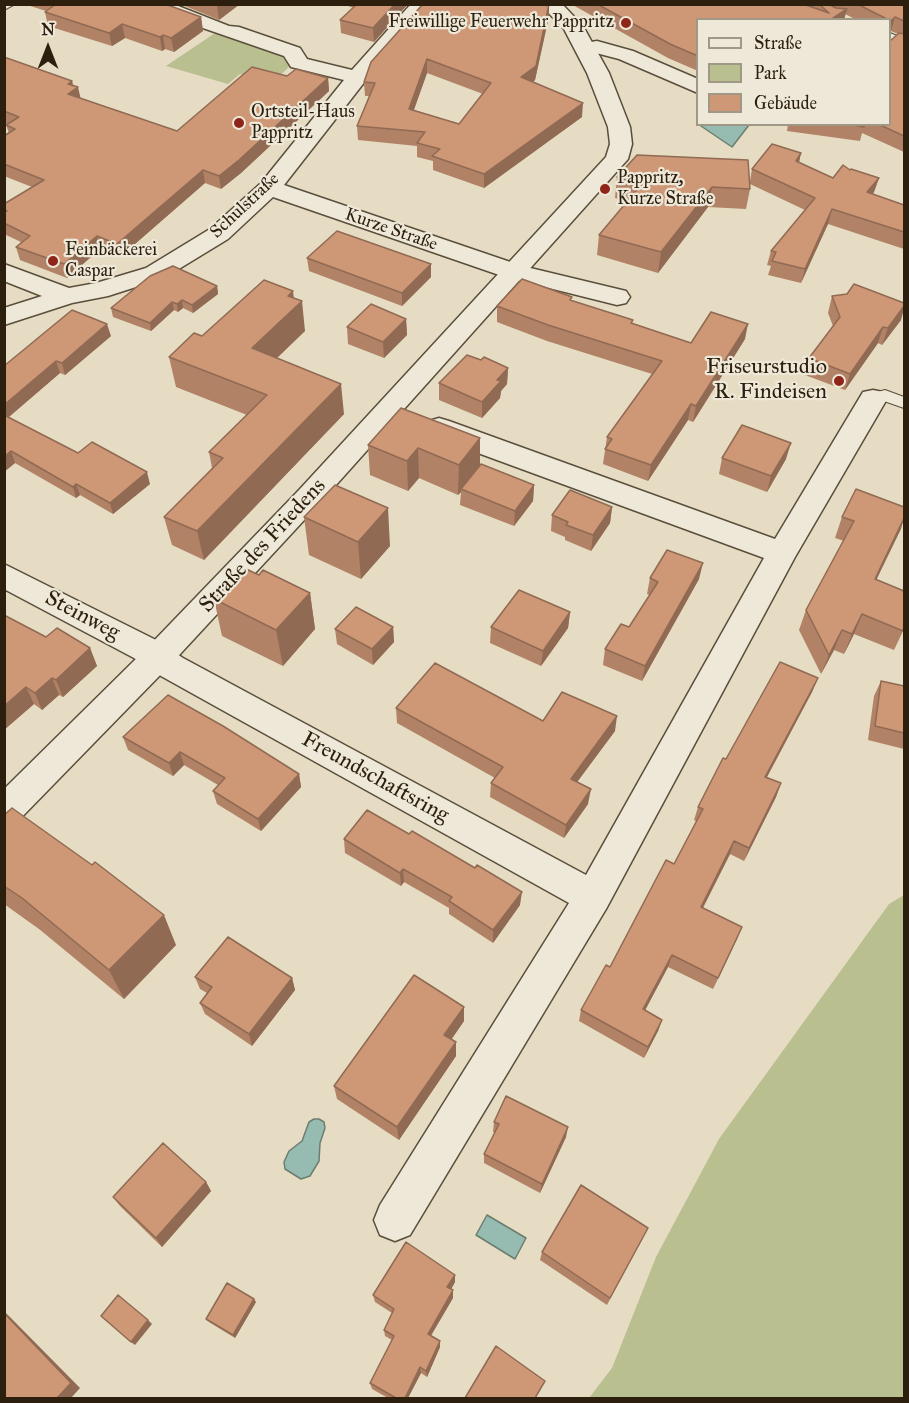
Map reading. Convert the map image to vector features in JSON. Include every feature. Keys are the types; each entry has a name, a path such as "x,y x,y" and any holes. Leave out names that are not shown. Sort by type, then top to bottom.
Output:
{"street":[{"path":"152,4 293,52 298,63 356,77"},
{"name":"Schulstraße","path":"4,316 67,296 99,290 155,273 219,234 269,188 356,77 423,4"},
{"name":"Straße des Friedens","path":"4,812 158,657 617,159 620,152 619,127 585,48 573,26 550,4"},
{"path":"585,48 597,47 626,54 696,86"},
{"name":"Kurze Straße","path":"269,188 514,272"},
{"path":"4,272 67,296"},
{"path":"514,272 617,297"},
{"path":"395,1220 593,897 782,553 873,399"},
{"path":"389,409 782,553"},
{"name":"Steinweg","path":"4,574 158,657"},
{"name":"Freundschaftsring","path":"158,657 593,897"}],"lane":[{"path":"4,7 9,4"},
{"path":"873,399 885,395 904,403"}],"green space":[{"path":"218,31 279,52 290,66 272,83 240,74 228,84 166,66"},
{"path":"904,895 904,1398 589,1398 612,1368 656,1257 719,1139 889,904"}],"water":[{"path":"701,126 748,126 732,147"},
{"path":"314,1119 324,1122 325,1128 320,1143 319,1161 310,1176 301,1179 285,1169 284,1162 289,1151 302,1141 309,1122"},
{"path":"487,1215 526,1238 515,1259 476,1235"}],"building":[{"path":"56,4 165,4 201,17 171,38 163,35 160,37 122,24 109,33 45,12"},
{"path":"357,4 395,4 373,28 340,20"},
{"path":"423,4 549,4 536,66 521,77 583,103 484,174 432,156 440,149 417,143 425,132 357,126 375,83 364,82 371,62","holes":["427,59 491,83 459,124 409,109"]},
{"path":"597,4 803,4 829,13 819,4 828,4 836,8 847,9 833,18 696,18 696,55 670,44"},
{"path":"857,4 904,4 904,21 895,17 891,21 891,18 885,18"},
{"path":"899,33 904,34 904,136 882,126 891,126 891,40"},
{"path":"4,57 72,81 68,84 78,87 68,94 177,131 252,67 287,76 296,69 328,78 219,176 203,170 117,244 97,236 64,264 16,247 30,236 4,223 4,213 7,211 4,210 4,204 44,180 4,164 4,136 15,129 6,125 19,117 4,111"},
{"path":"772,144 801,153 796,161 833,178 843,165 850,170 879,178 867,192 904,205 904,232 832,209 805,269 772,261 776,252 771,251 815,198 752,169"},
{"path":"637,155 748,160 750,189 712,187 661,252 599,235 641,185 617,177"},
{"path":"337,231 431,264 402,293 307,258"},
{"path":"173,266 217,286 192,305 182,300 177,304 172,302 150,323 111,308 150,276"},
{"path":"522,279 572,297 570,300 633,320 631,323 691,343 711,312 748,324 696,406 691,404 651,465 605,449 612,439 607,437 662,361 548,325 497,306"},
{"path":"264,280 293,291 288,296 302,301 252,348 341,384 197,531 164,517 223,458 209,452 267,395 169,357 194,333 202,336"},
{"path":"854,284 904,303 904,306 888,328 883,327 850,374 809,358 840,317 832,296 847,294"},
{"path":"371,304 406,319 383,342 347,327"},
{"path":"72,310 107,324 62,363 56,361 4,405 4,366"},
{"path":"467,355 481,360 484,357 508,368 497,380 501,381 482,402 439,383"},
{"path":"401,408 480,438 459,465 418,448 407,461 368,445"},
{"path":"4,415 78,453 92,442 147,472 110,503 76,484 73,487 11,451 4,457"},
{"path":"742,425 791,443 771,476 722,458"},
{"path":"481,464 534,485 515,511 461,489"},
{"path":"335,485 388,508 358,542 304,517"},
{"path":"856,489 904,507 904,518 875,579 904,591 904,627 903,631 862,614 852,634 842,630 829,655 806,610 854,521 842,517"},
{"path":"570,490 612,507 593,535 566,525 568,522 552,515"},
{"path":"667,550 703,563 645,666 605,649 621,624 629,627 658,582 650,578"},
{"path":"244,568 259,575 263,570 310,593 276,630 214,599"},
{"path":"519,590 570,612 543,651 491,627"},
{"path":"356,607 393,627 372,649 335,629"},
{"path":"4,615 46,637 57,628 90,648 56,680 52,678 35,693 26,687 4,706"},
{"path":"780,662 818,678 765,777 781,783 749,848 734,841 701,907 742,927 718,978 672,955 643,1009 662,1020 648,1047 581,1010 606,965 610,967 666,860 674,864 703,809 698,807 723,758 726,759"},
{"path":"435,663 543,721 562,692 617,716 571,779 591,789 566,825 491,783 503,767 396,708"},
{"path":"881,681 904,686 904,733 875,726"},
{"path":"168,695 223,726 299,774 258,819 213,791 225,778 180,752 169,763 123,737"},
{"path":"12,808 92,865 95,862 164,915 109,970 22,898 4,886 4,815"},
{"path":"367,810 409,834 412,831 475,868 477,865 522,892 493,930 449,901 452,897 403,869 400,873 344,839"},
{"path":"228,937 292,978 249,1034 200,1003 212,987 195,977"},
{"path":"414,975 464,1007 444,1035 456,1042 397,1127 334,1086"},
{"path":"506,1096 568,1127 542,1184 484,1154 499,1124 494,1122"},
{"path":"163,1143 206,1182 156,1238 113,1197"},
{"path":"581,1185 648,1228 610,1298 542,1252"},
{"path":"406,1242 455,1275 447,1287 453,1290 428,1334 440,1341 426,1371 420,1367 405,1398 396,1398 370,1383 394,1336 384,1330 394,1309 373,1295"},
{"path":"227,1283 254,1299 233,1335 206,1319"},
{"path":"118,1295 148,1320 131,1342 101,1316"},
{"path":"4,1313 71,1383 57,1398 4,1398"},
{"path":"496,1346 545,1381 535,1398 465,1398"}],"place":[{"name":"Freiwillige Feuerwehr Pappritz","path":"626,23"},
{"name":"Ortsteil-Haus Pappritz","path":"239,123"},
{"name":"Pappritz, Kurze Straße","path":"605,189"},
{"name":"Feinbäckerei Caspar","path":"53,261"},
{"name":"Friseurstudio R. Findeisen","path":"839,381"}]}
